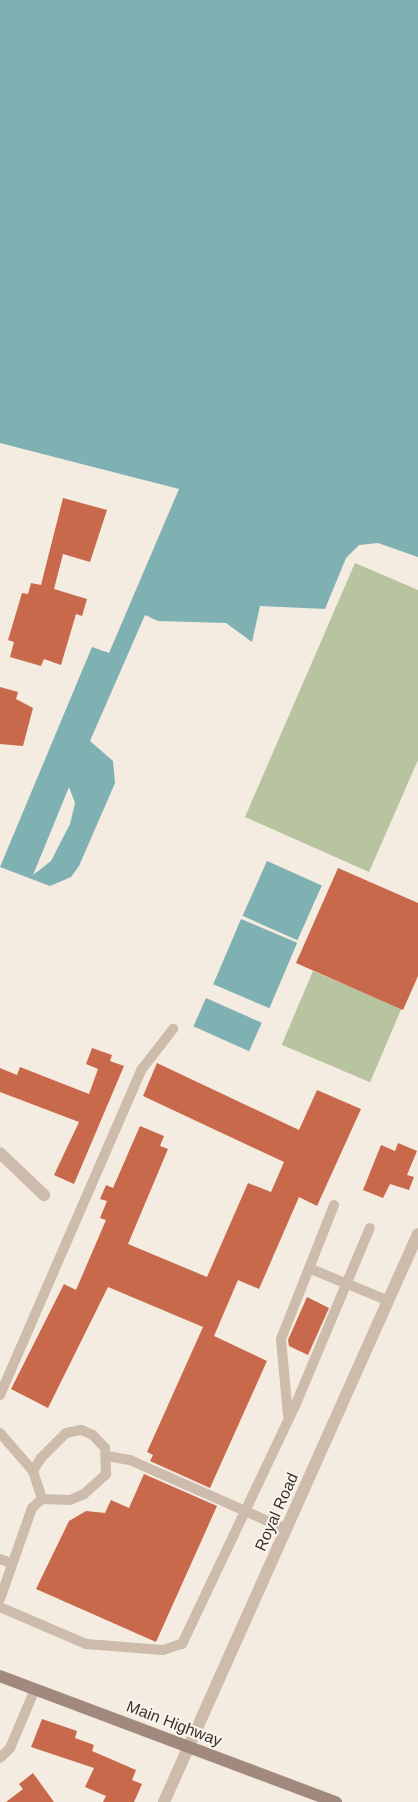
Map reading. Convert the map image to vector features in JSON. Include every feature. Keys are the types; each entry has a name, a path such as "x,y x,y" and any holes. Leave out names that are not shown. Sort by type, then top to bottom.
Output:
{"main road":[{"name":"Main Highway","path":"0,1676 336,1802"}],"street":[{"path":"0,1153 44,1195"},
{"name":"Royal Road","path":"164,1802 191,1748 286,1529 418,1234"}],"lane":[{"path":"0,1395 142,1069 173,1029"},
{"path":"288,1416 281,1339 311,1269 334,1205"},
{"path":"0,1607 86,1644 176,1648 187,1639 347,1284 370,1228"},
{"path":"311,1269 389,1301"},
{"path":"33,1471 66,1433 81,1430 93,1435 107,1456 106,1474 98,1485 70,1500 42,1499"},
{"path":"0,1433 33,1471 42,1499"},
{"path":"107,1456 130,1460 286,1529"},
{"path":"0,1599 24,1523 42,1499"},
{"path":"0,1559 11,1563"},
{"path":"0,1758 10,1748 35,1689"}],"green space":[{"path":"355,563 418,590 418,760 369,872 245,817"},
{"path":"313,971 401,1009 370,1082 282,1045"}],"water":[{"path":"0,0 418,0 418,557 378,543 359,545 346,558 325,609 260,606 252,642 226,623 158,621 145,615 90,741 113,761 115,783 79,866 71,877 50,886 0,867 92,647 109,653 179,489 0,443","holes":["69,787 75,803 70,824 51,861 33,875"]},
{"path":"267,861 322,885 297,940 243,916"},
{"path":"241,919 297,943 269,1008 213,984"},
{"path":"206,998 262,1023 249,1051 193,1026"}],"building":[{"path":"63,498 107,510 90,562 63,554 54,589 87,599 82,616 76,614 61,665 44,659 41,666 10,657 14,642 8,640 22,593 28,594 31,583 41,585"},
{"path":"0,687 18,692 16,699 33,708 23,746 0,744"},
{"path":"338,868 418,903 418,976 403,1010 296,963"},
{"path":"92,1048 112,1055 110,1061 124,1066 74,1184 54,1175 79,1122 0,1092 0,1068 17,1075 20,1067 89,1094 98,1069 86,1064"},
{"path":"157,1063 299,1130 317,1090 361,1109 317,1206 299,1197 259,1289 238,1280 214,1336 267,1361 210,1488 150,1461 153,1455 147,1452 203,1327 108,1287 48,1408 11,1389 64,1284 76,1290 106,1220 100,1218 107,1201 100,1199 106,1185 113,1188 140,1126 164,1136 160,1146 168,1149 128,1244 207,1277 248,1183 271,1192 284,1162 143,1096"},
{"path":"398,1143 417,1151 407,1175 414,1177 409,1190 390,1184 383,1198 363,1190 381,1145 395,1151"},
{"path":"307,1297 329,1308 308,1355 289,1346 288,1340"},
{"path":"144,1474 217,1506 156,1642 36,1589 69,1521 86,1511 105,1513 111,1500 129,1508"},
{"path":"42,1719 77,1731 75,1738 94,1745 92,1751 136,1770 132,1780 142,1784 134,1802 103,1802 106,1796 85,1787 94,1768 31,1747"},
{"path":"33,1773 54,1802 6,1802 23,1789 19,1784"}]}
